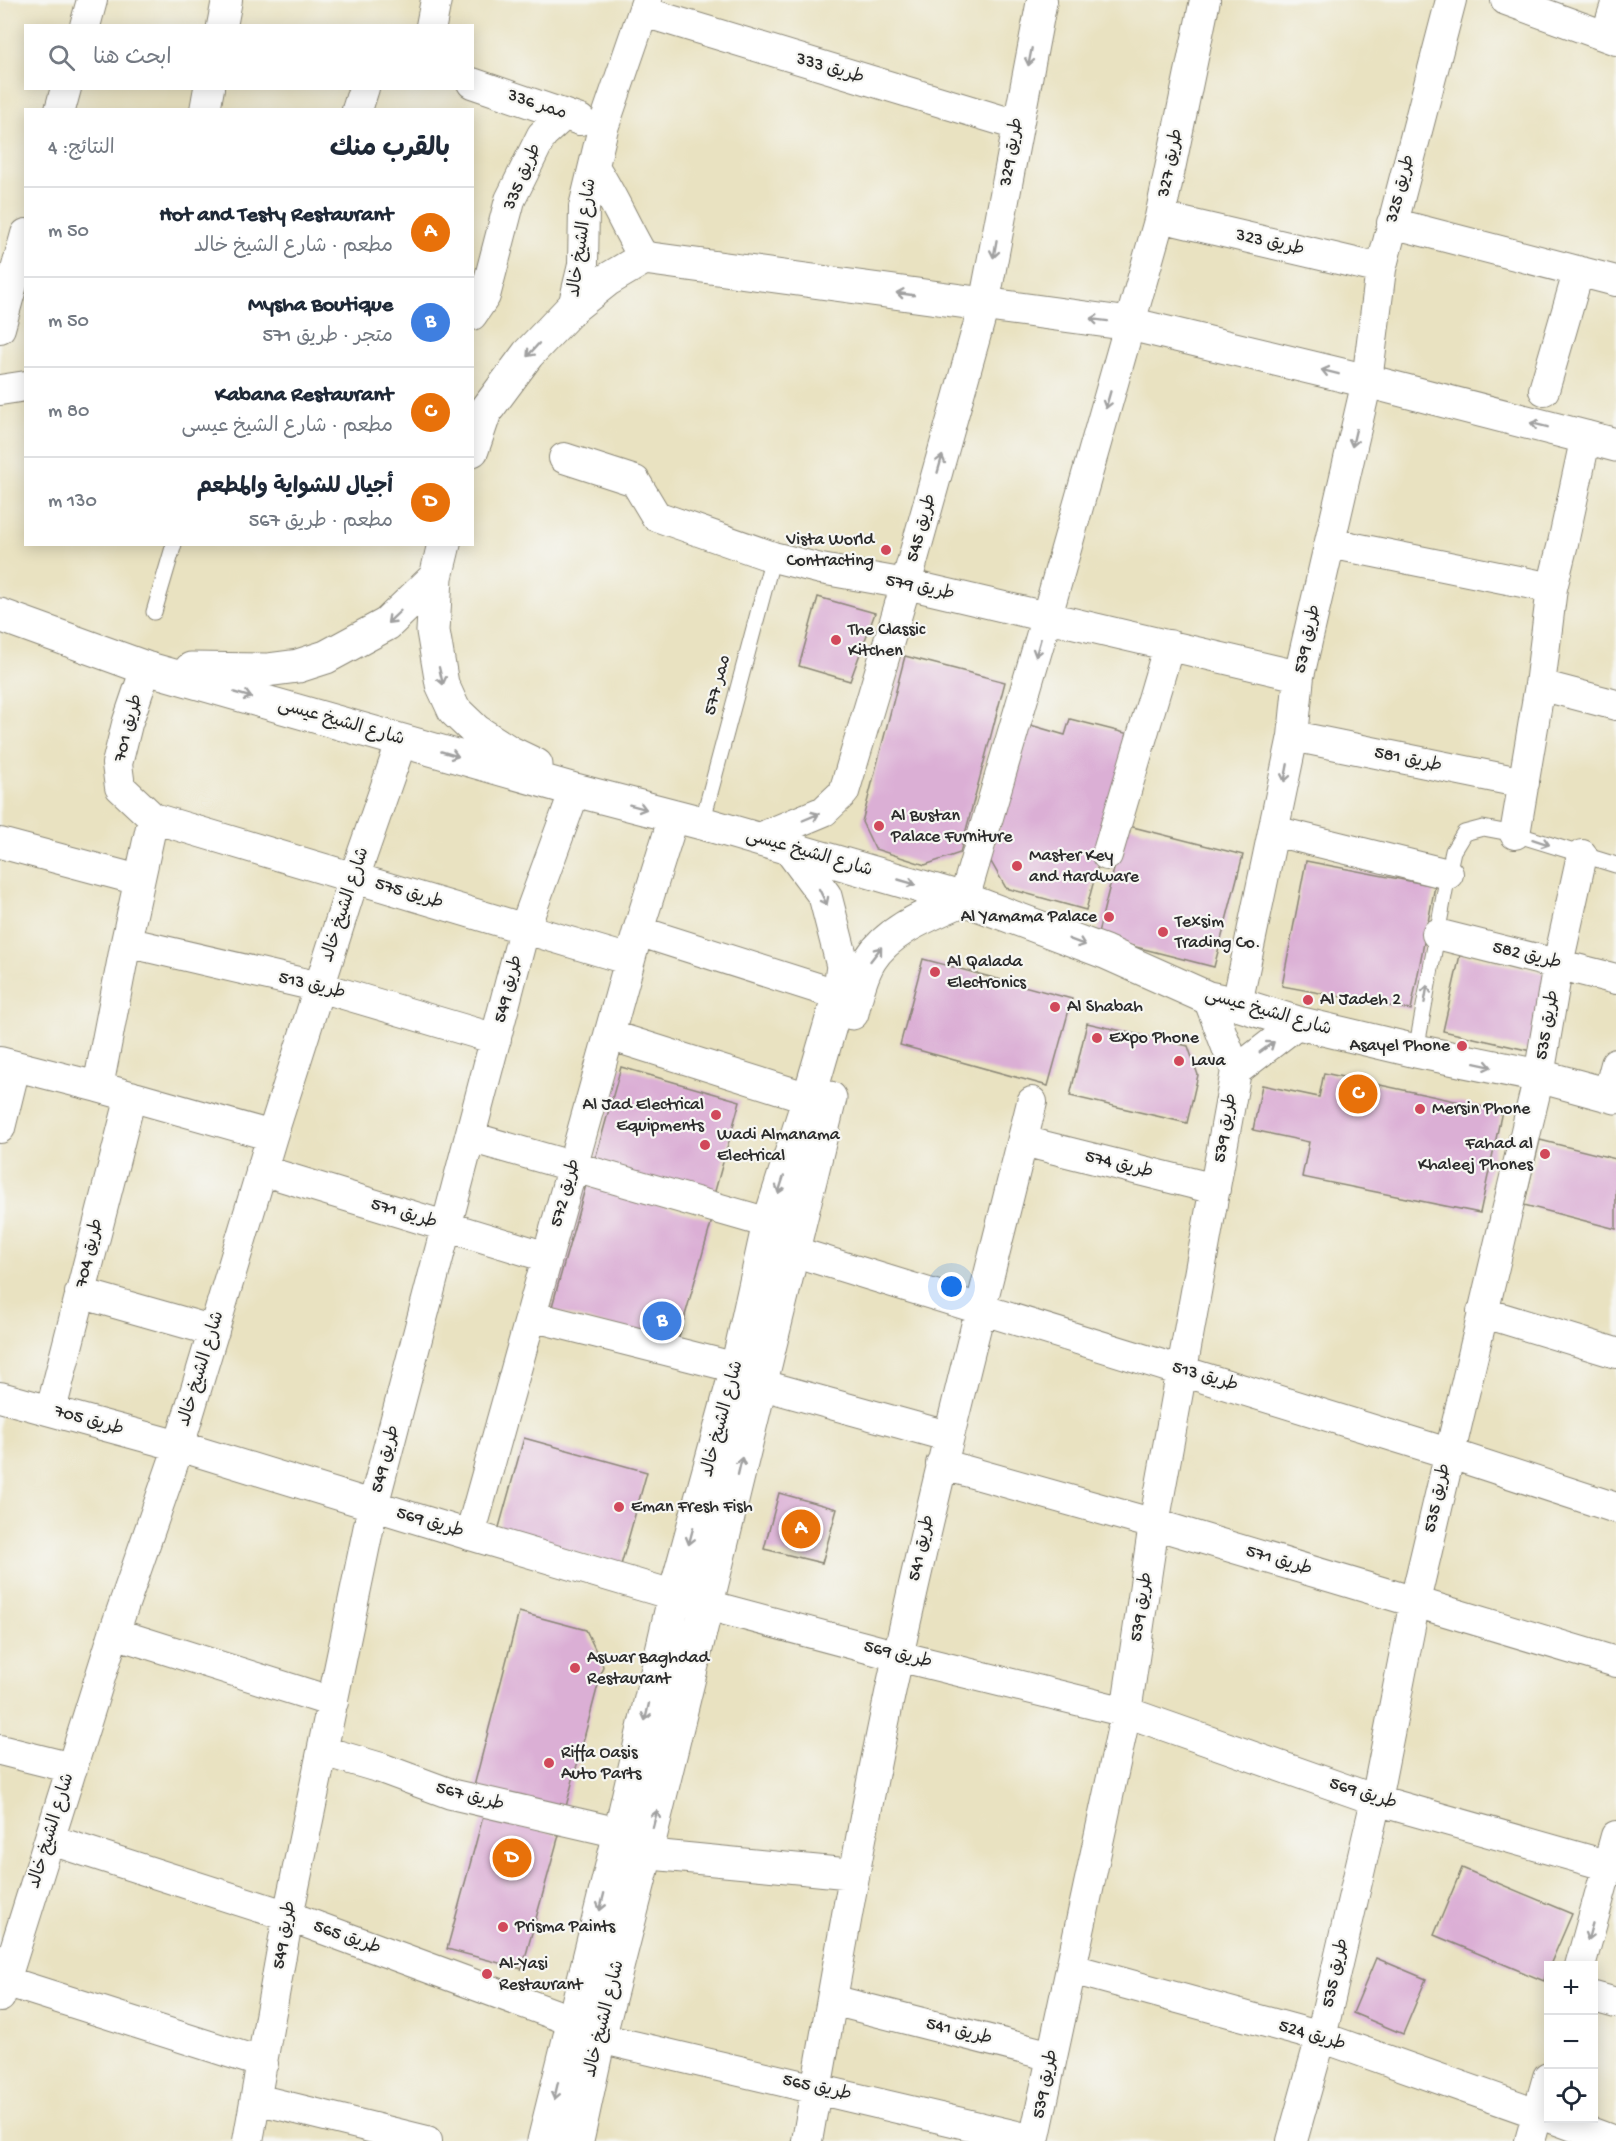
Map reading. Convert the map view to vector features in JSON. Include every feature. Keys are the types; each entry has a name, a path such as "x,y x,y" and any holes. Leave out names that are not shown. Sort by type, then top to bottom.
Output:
{"street":[{"path":"86,24 92,0"},
{"path":"222,24 226,0"},
{"path":"431,24 436,0"},
{"name":"طريق 329","path":"984,305 1042,0"},
{"name":"طريق 327","path":"964,899 1160,218 1205,0"},
{"name":"طريق 325","path":"1367,381 1381,269 1451,0"},
{"path":"1506,0 1611,38 1616,4"},
{"name":"طريق 333","path":"645,6 1017,125"},
{"name":"شارع الشيخ خالد","path":"474,444 485,412 528,354 573,307 583,265 584,207 603,128 645,6"},
{"name":"ممر 336","path":"474,84 603,128"},
{"path":"61,108 65,90"},
{"path":"205,108 209,90"},
{"path":"358,108 363,90"},
{"name":"طريق 335","path":"474,312 485,296 510,200 542,135 564,115"},
{"path":"594,167 644,258"},
{"name":"طريق 323","path":"1160,218 1381,269"},
{"path":"1392,223 1616,281"},
{"path":"0,328 24,241"},
{"path":"573,307 607,280 644,258 1130,324 1367,381 1601,441 1563,543 1552,588 1540,685 1515,834"},
{"path":"1544,390 1578,273"},
{"name":"طريق 545","path":"757,839 824,811 844,792 906,584 984,305"},
{"name":"طريق 539","path":"1034,2140 1126,1712 1154,1524 1236,1071 1223,1001 1274,831 1293,736 1299,676 1367,381"},
{"name":"طريق 579","path":"564,458 635,481 656,516 773,557 821,569 906,584 1299,676"},
{"path":"1330,543 1552,588"},
{"path":"444,546 436,577 433,631 442,684 454,710 476,731 575,790"},
{"path":"146,668 267,670 298,666 326,657 387,624 436,577"},
{"name":"شارع الشيخ عيسى","path":"0,615 146,668 575,790 688,819 964,899 1105,952 1223,1001 1298,1023 1416,1051 1539,1076 1612,1096"},
{"path":"1107,855 1169,645"},
{"name":"طريق 701","path":"146,668 127,724 117,764 120,787 153,818"},
{"path":"1540,685 1616,705"},
{"name":"طريق 581","path":"1293,736 1524,783"},
{"name":"شارع الشيخ خالد","path":"2,1989 51,1840 114,1633 179,1446 261,1170 354,878 402,740"},
{"name":"طريق 549","path":"248,2141 288,1916 374,1506 524,930 575,790"},
{"path":"98,1087 153,818"},
{"name":"طريق 575","path":"153,818 630,960"},
{"name":"طريق 572","path":"470,1535 630,960 639,931 688,819"},
{"path":"1274,831 1448,874"},
{"path":"0,843 139,880"},
{"name":"شارع الشيخ خالد","path":"544,2141 586,2030 646,1854 707,1605 748,1376 769,1223 809,1098 838,995 843,966 825,896 790,849"},
{"name":"طريق 535","path":"1292,2141 1321,2037 1376,1800 1415,1601 1448,1453 1539,1076 1558,964 1582,855"},
{"name":"شارع الشيخ خالد","path":"577,2141 586,2030 620,1833 675,1594 792,1251 858,990 871,959 890,937 964,899"},
{"path":"639,931 838,995"},
{"name":"طريق 582","path":"1437,934 1616,979"},
{"name":"طريق 513","path":"126,942 320,987 496,1039"},
{"name":"طريق 539","path":"1236,1071 1298,1023"},
{"path":"609,1035 809,1098"},
{"path":"1612,1096 1616,1064"},
{"path":"0,1128 7,1065 98,1087 272,1136"},
{"name":"طريق 704","path":"51,1410 131,1096"},
{"name":"طريق 541","path":"807,2141 854,1874 898,1656 944,1450 1032,1102"},
{"path":"470,1137 769,1223"},
{"name":"طريق 574","path":"1023,1141 1215,1189"},
{"name":"طريق 571","path":"261,1170 548,1257"},
{"name":"طريق 513","path":"792,1251 1182,1370 1616,1508"},
{"path":"80,1293 214,1331"},
{"path":"1482,1312 1616,1353"},
{"name":"طريق 571","path":"531,1316 748,1376 944,1450 1154,1524 1616,1662"},
{"name":"طريق 705","path":"0,1397 179,1446"},
{"name":"طريق 569","path":"179,1446 707,1605 898,1656 1126,1712 1376,1800 1612,1867"},
{"path":"114,1633 333,1702"},
{"path":"0,1750 72,1768"},
{"name":"طريق 567","path":"323,1751 381,1768 451,1794 620,1833"},
{"path":"1581,1961 1612,1867 1616,1836"},
{"name":"طريق 565","path":"51,1840 288,1916 586,2030 1034,2140"},
{"path":"646,1854 854,1874"},
{"name":"طريق 524","path":"1072,1969 1321,2037 1542,2123 1614,2141"},
{"path":"2,1989 263,2063"},
{"path":"1598,1998 1616,2003"},
{"name":"طريق 541","path":"832,2000 1052,2056"},
{"path":"256,2099 428,2141"},
{"path":"1542,2123 1544,2108"}],"lane":[{"path":"154,612 173,546"},
{"name":"ممر 577","path":"688,819 773,557"},
{"path":"1416,1051 1453,851 1464,833 1483,828 1515,834 1616,865"}],"building":[{"name":"The Classic Kitchen","path":"818,597 875,613 850,681 799,666"},
{"path":"905,656 1005,682 960,853 925,865 875,849 862,822"},
{"path":"1070,719 1133,735 1086,910 1006,888 990,860 1027,724 1065,735"},
{"path":"1125,825 1243,855 1214,967 1097,937"},
{"path":"1306,861 1435,886 1411,1010 1282,986"},
{"path":"1460,955 1549,974 1531,1051 1443,1031"},
{"path":"923,959 1072,999 1048,1086 900,1045"},
{"path":"1087,1023 1188,1046 1198,1075 1187,1123 1070,1096"},
{"path":"621,1067 740,1101 712,1202 592,1170"},
{"path":"1324,1073 1502,1111 1480,1213 1302,1177 1309,1142 1253,1130 1262,1085 1319,1097"},
{"path":"1540,1140 1616,1159 1616,1229 1524,1205"},
{"path":"586,1185 712,1220 677,1344 551,1310"},
{"path":"524,1438 647,1472 621,1565 498,1531"},
{"path":"779,1493 837,1509 822,1563 764,1549"},
{"path":"519,1612 586,1630 603,1666 564,1814 473,1790"},
{"path":"484,1813 559,1835 522,1969 447,1949"},
{"path":"1462,1868 1572,1914 1552,1961 1544,1961 1544,1981 1434,1935"},
{"path":"1376,1958 1426,1979 1403,2034 1353,2013"}],"place":[{"name":"Vista World Contracting","path":"886,550"},
{"name":"The Classic Kitchen","path":"836,640"},
{"name":"Al Bustan Palace Furniture","path":"879,826"},
{"name":"Master Key and Hardware","path":"1017,866"},
{"name":"Al Yamama Palace","path":"1109,917"},
{"name":"Texsim Trading Co.","path":"1163,932"},
{"name":"Al Qalada Electronics","path":"935,972"},
{"name":"Al Jadeh 2","path":"1308,1000"},
{"name":"Al Shabah","path":"1055,1007"},
{"name":"Expo Phone","path":"1097,1038"},
{"name":"Asayel Phone","path":"1462,1046"},
{"name":"Lava","path":"1179,1061"},
{"name":"Kabana Restaurant","path":"1358,1094"},
{"name":"Mersin Phone","path":"1420,1109"},
{"name":"Al Jad Electrical Equipments","path":"716,1115"},
{"name":"Wadi Almanama Electrical","path":"705,1145"},
{"name":"Fahad al Khaleej Phones","path":"1545,1154"},
{"name":"Mysha Boutique","path":"662,1321"},
{"name":"Eman Fresh Fish","path":"619,1507"},
{"name":"Hot and Testy Restaurant","path":"801,1529"},
{"name":"Aswar Baghdad Restaurant","path":"575,1668"},
{"name":"Riffa Oasis Auto Parts","path":"549,1763"},
{"name":"أجيال للشواية والمطعم","path":"512,1858"},
{"name":"Prisma Paints","path":"503,1927"},
{"name":"Al-Yasi Restaurant","path":"487,1974"}]}
